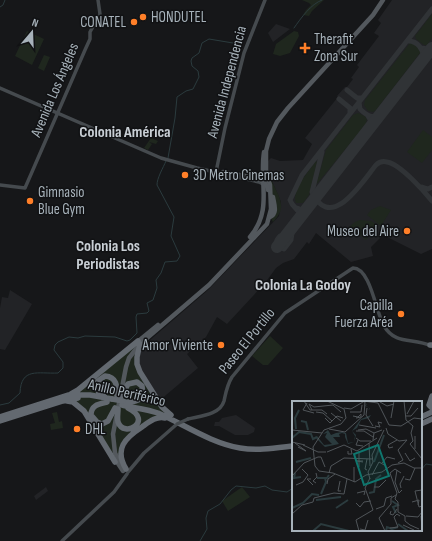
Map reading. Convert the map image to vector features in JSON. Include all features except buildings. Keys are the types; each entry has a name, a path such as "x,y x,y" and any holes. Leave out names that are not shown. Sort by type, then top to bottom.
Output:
{"highway":[{"path":"68,395 78,390 139,343"},
{"path":"139,343 137,364 140,372 162,407 174,420"},
{"path":"109,376 114,379 121,403 108,421 102,424 92,418 92,408 96,404 110,401 97,390 96,386 98,380 109,376"},
{"name":"Anillo Periférico","path":"0,417 68,395 90,395 110,401"},
{"path":"432,396 429,405 432,408"},
{"name":"Anillo Periférico","path":"0,421 63,401 80,398 110,401 152,411 174,420 217,442 236,447 252,449 292,445"},
{"path":"63,401 73,402 84,411 116,462"},
{"path":"422,417 432,412"},
{"path":"422,420 432,415"},
{"path":"125,471 121,455 123,444 128,437 154,419 163,418 174,420"},
{"path":"422,424 432,419"}],"main road":[{"name":"Avenida Los Ángeles","path":"0,184 25,188 86,48 90,38 90,32 100,14 98,0"},
{"name":"Avenida Independencia","path":"216,172 225,128 244,53 264,0"},
{"path":"266,214 266,151 269,138 277,122 346,44 382,0"},
{"path":"139,343 209,285 264,227 269,214 262,162 264,149 275,121 282,111 346,44"},
{"path":"0,88 161,158 260,182 271,189 275,212 270,217"},
{"path":"125,471 119,462 113,446 112,434 121,403 124,365 131,350 199,291 255,231 261,220 267,185 262,180 216,172"},
{"path":"223,172 256,180 263,178"},
{"name":"Paseo El Portillo","path":"125,471 155,443 174,420 188,420 208,414 220,408 224,401 227,385 232,377 274,324 285,313 353,268 360,270 368,282 379,316 389,333 399,339 431,346"},
{"path":"121,403 110,440 116,462 125,471"},
{"path":"62,541 114,492 122,480 125,471"}],"shaded area":[{"path":"302,0 324,0 312,11 309,16 303,15 311,5"},
{"path":"392,0 432,0 432,249 421,254 383,235 371,247 373,256 351,262 316,233 309,244 307,242 294,259 283,263 276,268 265,283 227,324 217,317 206,337 187,354 198,368 159,401 144,376 138,361 142,347 208,290 279,216 281,202 267,170 267,162 271,158 280,161 303,160 312,144 305,138 338,97 337,96 353,79 351,78 359,67 357,65 379,36 374,33 381,23 378,20"},
{"path":"432,14 432,38 427,45 424,45 416,39 415,36"},
{"path":"276,24 290,29 273,42 268,33"},
{"path":"27,31 44,39 32,65 15,56"},
{"path":"294,31 298,32 299,36 290,53 280,56 273,54 276,44"},
{"path":"410,43 414,44 420,49 420,53 376,110 373,112 368,111 364,105 365,100"},
{"path":"44,55 50,57 44,71 38,68"},
{"path":"358,113 365,116 367,119 366,124 316,185 326,150 353,115"},
{"path":"423,130 432,137 432,150 422,163 407,152"},
{"path":"151,138 158,141 156,144 149,142 152,144 148,150 144,148"},
{"path":"316,161 309,195 303,203 296,203 295,195 299,185"},
{"path":"272,181 281,202 278,217 273,222 270,217 269,183"},
{"path":"380,206 391,210 381,226 367,215 371,210"},
{"path":"360,220 371,221 378,225 366,240 349,227"},
{"path":"10,290 32,304 5,350 0,349 0,308 2,297 8,298"},
{"path":"270,336 283,348 268,365 263,365 252,356"},
{"path":"138,341 137,357 140,372 171,415 154,419 123,444 123,470 84,411 68,395"},
{"path":"57,412 59,422 62,421 63,428 51,430 50,424 55,423 52,413"},
{"path":"236,415 255,428 254,432 248,435 235,435 219,426 214,426 215,422 219,422 222,418"},
{"path":"46,487 48,491 36,500 34,496"},
{"path":"242,487 250,497 228,511 222,501"}],"waterway":[{"path":"0,7 3,5 5,0"},
{"path":"294,28 310,8 322,0"},
{"path":"168,158 177,97 186,91 193,89 199,77 198,71 192,66 192,58 199,53 202,43 209,39 233,43"},
{"path":"0,405 9,403 20,393 21,385 27,376 37,373 58,373 63,368 63,362 54,350 55,345 58,342 69,337 78,338 85,336 115,337 127,341 137,333 137,314 147,313 149,311 147,303 153,300 157,288 156,280 161,273 165,262 177,261 180,256 171,236 174,217 157,185 159,176 166,161"},
{"path":"422,469 426,464 432,465"},
{"path":"200,541 207,529 206,518 208,511 220,504 236,486 256,488 265,486 272,490 287,492 292,489"}],"taxiway":[{"path":"299,219 299,212 290,200 302,175 432,9"},
{"path":"407,41 414,42 420,46 423,53 423,60"},
{"path":"421,48 428,49 432,47"},
{"path":"347,90 357,98 362,98"},
{"path":"339,99 350,108 350,113"},
{"path":"359,102 360,109 367,115 374,117 380,115"},
{"path":"368,116 371,126"},
{"path":"322,152 312,192 320,203 328,207 337,206 346,200 355,192 380,162 392,164 405,173 432,201"},
{"path":"422,187 428,189 432,187"},
{"path":"297,208 302,210 308,207"},
{"path":"286,236 280,236 277,240 277,246 284,249 291,240 293,226"}],"runway":[{"path":"277,247 432,48"}],"place":[{"name":"HONDUTEL","path":"143,17"},
{"name":"CONATEL","path":"134,22"},
{"name":"Therafit Zona Sur","path":"305,48"},
{"name":"3D Metro Cinemas","path":"185,175"},
{"name":"Gimnasio Blue Gym","path":"30,201"},
{"name":"Museo del Aire","path":"407,231"},
{"name":"Capilla Fuerza Aréa","path":"401,314"},
{"name":"Amor Viviente","path":"221,345"},
{"name":"DHL","path":"77,429"}],"district":[{"name":"Colonia América","path":"125,132"},
{"name":"Colonia Los Periodistas","path":"108,255"},
{"name":"Colonia La Godoy","path":"303,285"}]}
